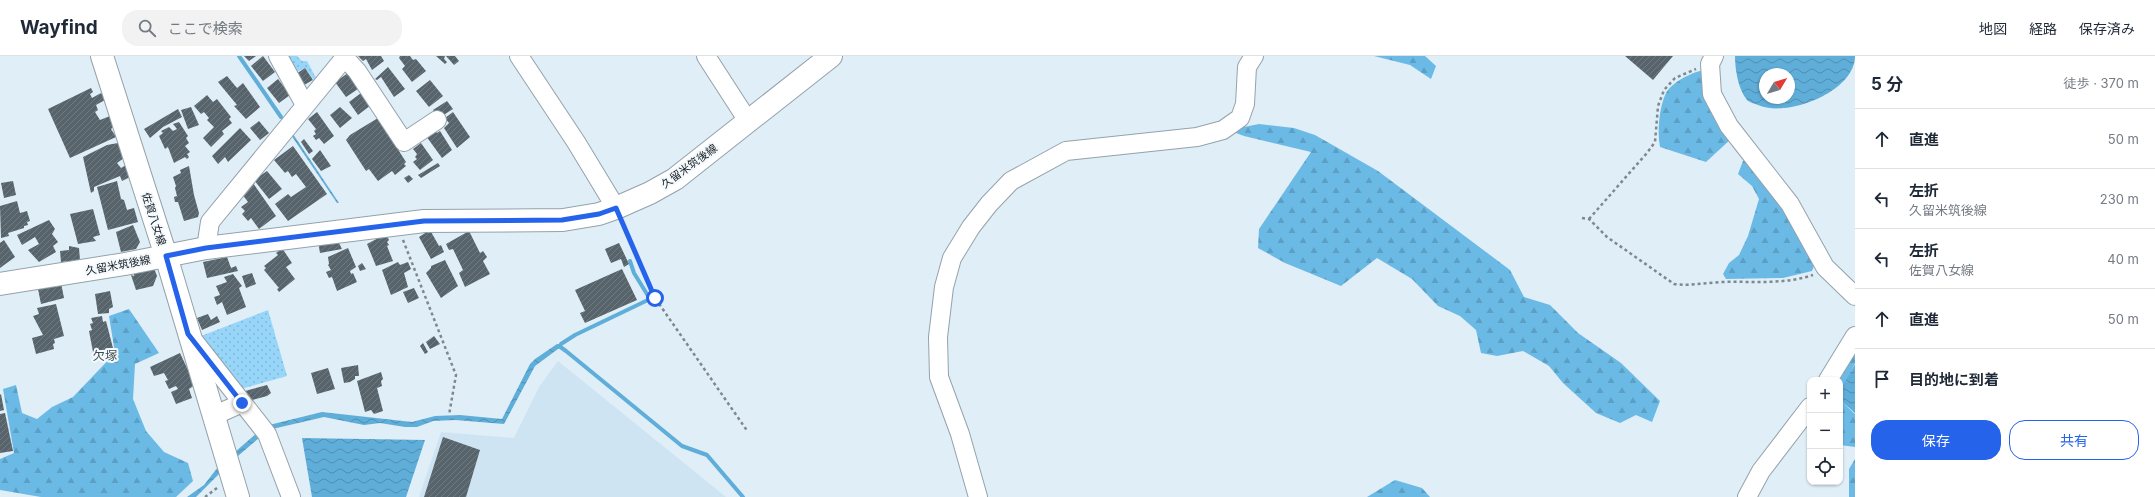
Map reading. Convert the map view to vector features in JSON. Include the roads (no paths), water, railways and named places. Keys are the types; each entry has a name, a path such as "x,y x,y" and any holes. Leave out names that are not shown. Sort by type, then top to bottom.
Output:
{"main road":[{"name":"佐賀八女線","path":"102,56 166,256 188,334 238,497"},
{"name":"久留米筑後線","path":"0,284 206,248 397,224 448,220 562,220 599,214 650,193 675,179 830,56"}],"street":[{"path":"278,56 306,105"},
{"path":"519,56 576,142 616,208"},
{"path":"706,56 748,121"},
{"path":"978,497 960,434 939,377 938,337 944,287 952,258 971,227 994,198 1010,181 1066,151 1197,137 1223,130 1240,118 1245,104 1247,67 1254,56"},
{"path":"206,248 210,222 345,57 358,71 404,142 437,120"},
{"path":"1712,60 1712,94 1729,126 1790,204 1829,270 1855,296"},
{"path":"188,334 266,434 291,497"},
{"path":"1830,377 1855,336"},
{"path":"213,416 242,403"},
{"path":"1747,497 1761,471 1807,411"}],"water":[{"path":"1735,56 1855,56 1852,69 1844,81 1832,91 1801,105 1785,108 1770,108 1757,105 1747,100 1741,90 1736,73"},
{"path":"293,134 339,203 337,203 291,135"},
{"path":"557,344 562,346 535,366 504,424 455,420 433,421 417,427 405,427 380,423 364,425 324,417 268,430 238,456 235,452 265,426 322,412 412,422 435,416 460,415 502,419 530,364"},
{"path":"1855,364 1855,413 1843,403 1843,385"},
{"path":"302,438 425,440 406,497 312,497"},
{"path":"218,467 222,471 196,497 187,497 204,485"}],"waterway":[{"path":"239,56 281,117"},
{"path":"561,344 575,335 650,299 634,273 630,261"},
{"path":"557,347 559,346 566,351 682,446 707,455 743,497"}],"district":[{"name":"欠塚","path":"105,355"}]}
